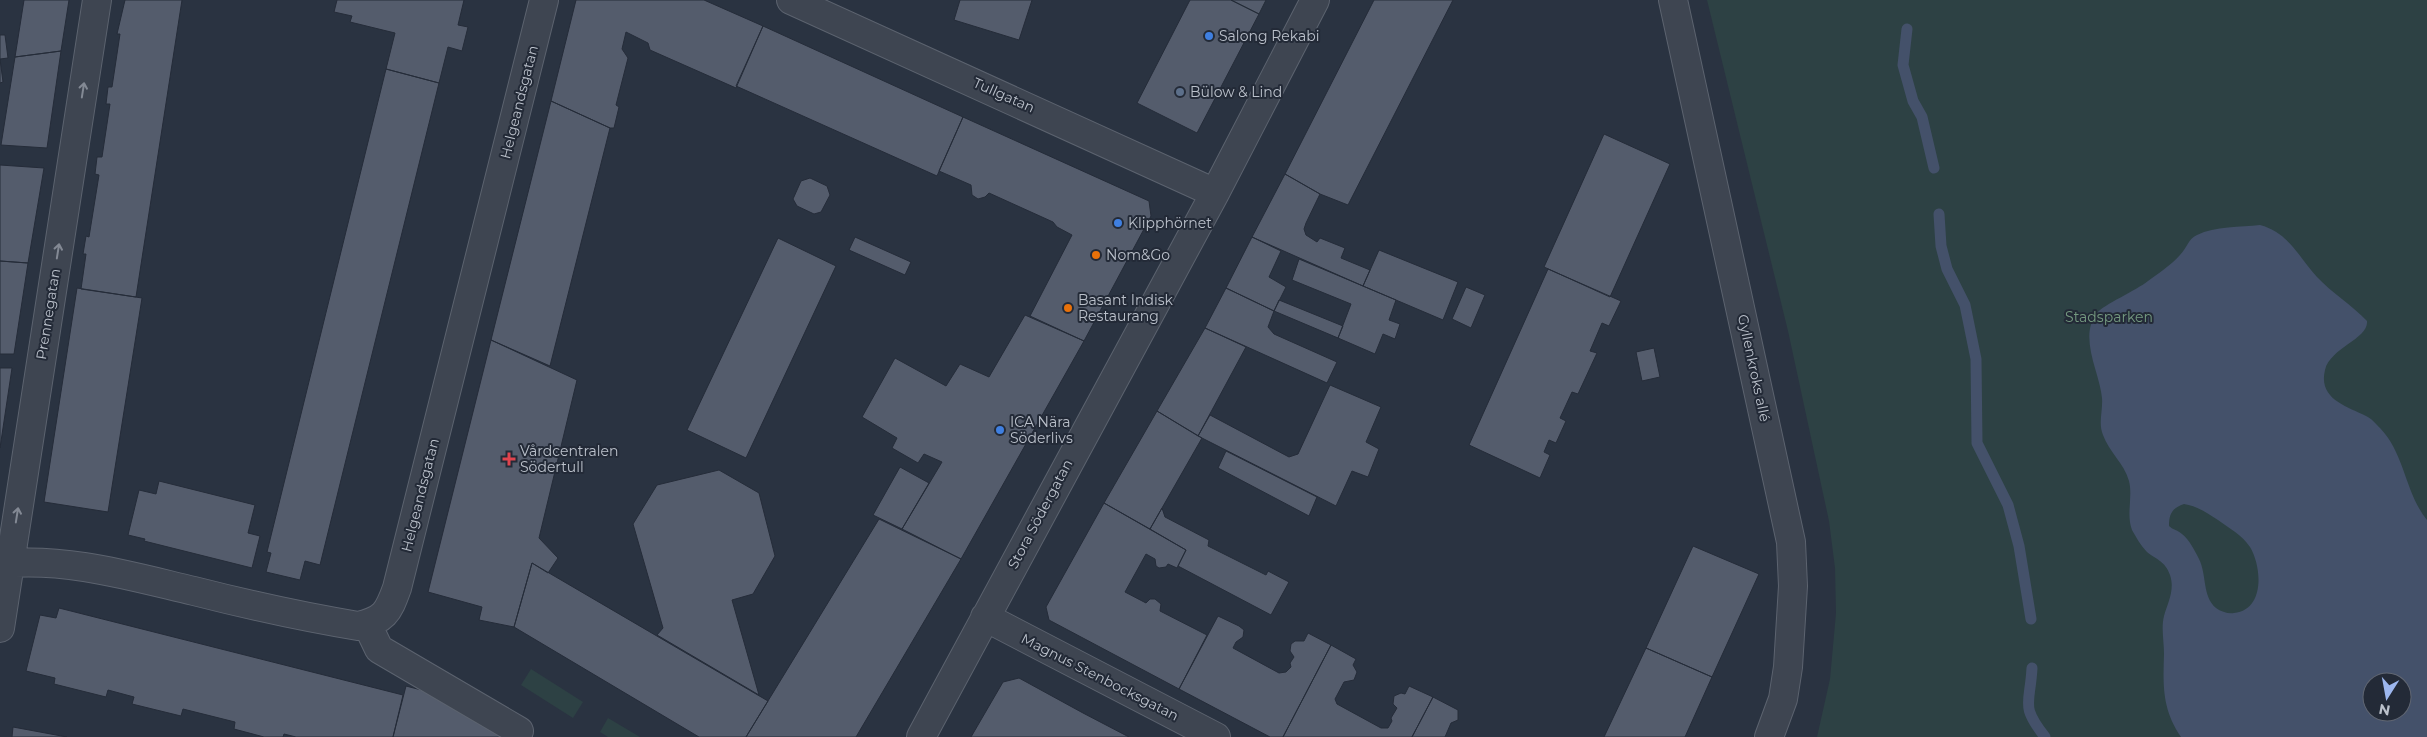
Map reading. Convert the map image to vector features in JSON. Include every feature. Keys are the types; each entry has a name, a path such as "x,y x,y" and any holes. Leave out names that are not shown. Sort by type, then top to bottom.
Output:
{"street":[{"name":"Prennegatan","path":"0,628 5,564 97,0"},
{"name":"Helgeandsgatan","path":"367,624 376,622 389,609 397,588 544,0"},
{"name":"Tullgatan","path":"792,0 1215,193"},
{"name":"Stora Södergatan","path":"921,737 1215,193 1315,0"},
{"name":"Gyllenkroks allé","path":"1673,0 1791,542 1792,586 1788,667 1783,699 1768,737"},
{"path":"5,564 57,562 112,572 318,619 358,626 367,624 380,649 520,730"},
{"name":"Magnus Stenbocksgatan","path":"985,617 1216,737"}],"green space":[{"name":"Stadsparken","path":"1707,0 2427,0 2427,737 1817,737 1830,679 1836,613 1835,568 1829,521 1788,331"},
{"path":"531,669 583,702 573,718 521,685"},
{"path":"608,718 640,737 608,737 600,732"}],"water":[{"path":"2260,225 2286,239 2317,277 2367,321 2362,333 2334,355 2325,370 2324,380 2326,388 2335,400 2370,418 2388,438 2400,461 2414,498 2427,520 2427,737 2181,737 2170,717 2164,687 2163,621 2172,586 2170,575 2160,561 2145,550 2132,530 2130,524 2129,481 2124,469 2109,447 2102,430 2102,398 2089,333 2092,323 2100,310 2143,285 2165,269 2180,255 2194,237 2204,232 2228,227","holes":["2184,504 2206,512 2218,520 2239,535 2250,547 2257,565 2258,586 2256,596 2244,610 2227,613 2216,608 2209,598 2201,565 2194,549 2185,536 2169,526 2172,512"]}],"building":[{"path":"24,0 69,0 61,51 15,57"},
{"path":"125,0 182,0 136,297 81,289 86,254 83,254 86,236 89,237 99,175 95,174 97,157 102,157 110,104 106,104 108,87 112,87 120,34 117,34"},
{"path":"337,0 464,0 458,25 468,27 462,51 448,47 439,83 386,69 395,33 350,22 352,16 334,12"},
{"path":"576,0 704,0 763,26 736,88 650,50 648,43 626,32 622,49 628,58 616,105 619,107 614,128 610,128 551,101"},
{"path":"960,0 1032,0 1019,40 954,20"},
{"path":"1190,0 1231,0 1259,14 1197,133 1137,103"},
{"path":"1231,0 1266,0 1259,14"},
{"path":"1374,0 1453,0 1348,205 1320,194 1285,174"},
{"path":"763,26 963,117 937,176 736,86"},
{"path":"0,35 5,35 8,58 0,59"},
{"path":"61,51 47,148 1,145 15,57"},
{"path":"0,59 3,82 0,83"},
{"path":"386,69 439,83 320,565 305,561 300,580 266,572 271,553 267,552"},
{"path":"551,101 610,128 550,366 491,340"},
{"path":"963,117 1149,201 1151,216 1084,341 1030,316 1072,235 1057,227 1053,222 989,193 985,197 978,199 972,195 971,185 939,171"},
{"path":"1604,134 1670,164 1610,297 1544,267"},
{"path":"0,165 44,168 28,263 0,261"},
{"path":"1285,174 1320,194 1306,223 1304,229 1306,235 1317,242 1320,238 1345,248 1341,258 1370,270 1363,286 1252,237"},
{"path":"810,178 827,186 830,195 821,212 814,214 797,206 793,199 801,181"},
{"path":"855,237 911,262 905,275 849,250"},
{"path":"1252,237 1281,251 1269,277 1286,287 1274,311 1226,288"},
{"path":"778,238 836,266 746,458 687,430"},
{"path":"1379,250 1458,282 1443,320 1363,286"},
{"path":"1299,259 1396,300 1389,320 1400,324 1395,339 1383,334 1375,354 1338,338 1351,304 1292,280"},
{"path":"0,261 28,263 14,354 0,354"},
{"path":"1548,269 1621,301 1609,326 1602,323 1590,351 1597,353 1578,394 1572,392 1560,418 1566,421 1556,443 1549,440 1544,452 1550,455 1540,478 1469,445"},
{"path":"1466,287 1485,295 1471,328 1452,319"},
{"path":"77,288 142,298 108,512 44,502"},
{"path":"1226,288 1274,311 1268,327 1274,334 1337,362 1327,383 1205,328"},
{"path":"1279,300 1343,326 1338,338 1274,311"},
{"path":"1025,315 1084,341 961,559 902,529 942,462 924,454 918,463 892,448 897,438 862,417 895,358 946,386 960,364 989,377"},
{"path":"1205,328 1246,347 1198,436 1157,411"},
{"name":"Vårdcentralen Södertull","path":"491,340 577,380 539,538 558,558 548,573 532,563 514,627 479,620 482,607 428,592"},
{"path":"1654,348 1660,377 1642,381 1636,352"},
{"path":"0,368 12,368 0,448"},
{"path":"1330,385 1381,407 1366,442 1379,449 1368,477 1352,471 1336,506 1198,436 1210,415 1289,457 1298,454"},
{"path":"1157,411 1202,438 1150,529 1104,503"},
{"path":"1226,451 1317,497 1309,516 1218,468"},
{"path":"900,467 929,483 902,529 873,515"},
{"path":"719,470 759,493 775,556 753,594 732,600 759,695 657,635 663,628 633,524 657,485"},
{"path":"159,481 255,505 248,533 260,536 252,568 144,541 145,539 128,535 139,490 156,494"},
{"path":"1104,503 1186,550 1177,568 1168,564 1166,567 1159,568 1156,566 1155,559 1146,554 1125,592 1146,603 1150,599 1155,599 1161,604 1160,611 1207,635 1179,689 1049,620 1046,607"},
{"path":"1162,508 1165,517 1209,540 1208,546 1266,575 1268,571 1289,582 1271,615 1178,566 1186,550 1150,529"},
{"path":"879,519 961,559 856,737 746,737"},
{"path":"1693,546 1759,574 1712,677 1646,648"},
{"path":"532,563 768,701 746,737 699,737 514,627"},
{"path":"59,608 403,695 393,737 296,737 284,734 283,737 264,737 234,729 235,722 183,709 181,716 132,704 134,697 108,690 106,697 54,684 55,678 26,671 40,615 56,618"},
{"path":"1218,616 1244,630 1243,637 1236,642 1233,648 1279,673 1286,672 1291,667 1290,663 1294,657 1290,651 1291,644 1295,641 1304,641 1308,633 1331,645 1283,737 1270,737 1179,689"},
{"path":"1331,645 1356,659 1353,665 1357,672 1354,680 1344,682 1335,699 1337,704 1381,728 1388,728 1392,721 1391,718 1397,708 1393,704 1394,696 1401,693 1405,694 1409,686 1433,697 1412,737 1283,737"},
{"path":"1646,648 1712,677 1685,737 1604,737"},
{"path":"1019,678 1129,737 971,737 1003,682"},
{"path":"406,686 471,703 515,737 393,737"},
{"path":"1433,697 1458,710 1458,720 1451,723 1445,737 1412,737"},
{"path":"13,727 67,737 12,737"}],"waterway":[{"path":"1907,29 1903,65 1913,101 1922,117 1934,168"},
{"path":"1939,214 1941,246 1947,269 1965,305 1976,359 1977,443 2008,505 2019,546 2031,619"},
{"path":"2032,668 2029,711 2045,737"}],"place":[{"name":"Salong Rekabi","path":"1209,36"},
{"name":"Bülow & Lind","path":"1180,92"},
{"name":"Klipphörnet","path":"1118,223"},
{"name":"Nom&Go","path":"1096,255"},
{"name":"Basant Indisk Restaurang","path":"1068,308"},
{"name":"ICA Nära Söderlivs","path":"1000,430"},
{"name":"Vårdcentralen Södertull","path":"509,459"}]}
